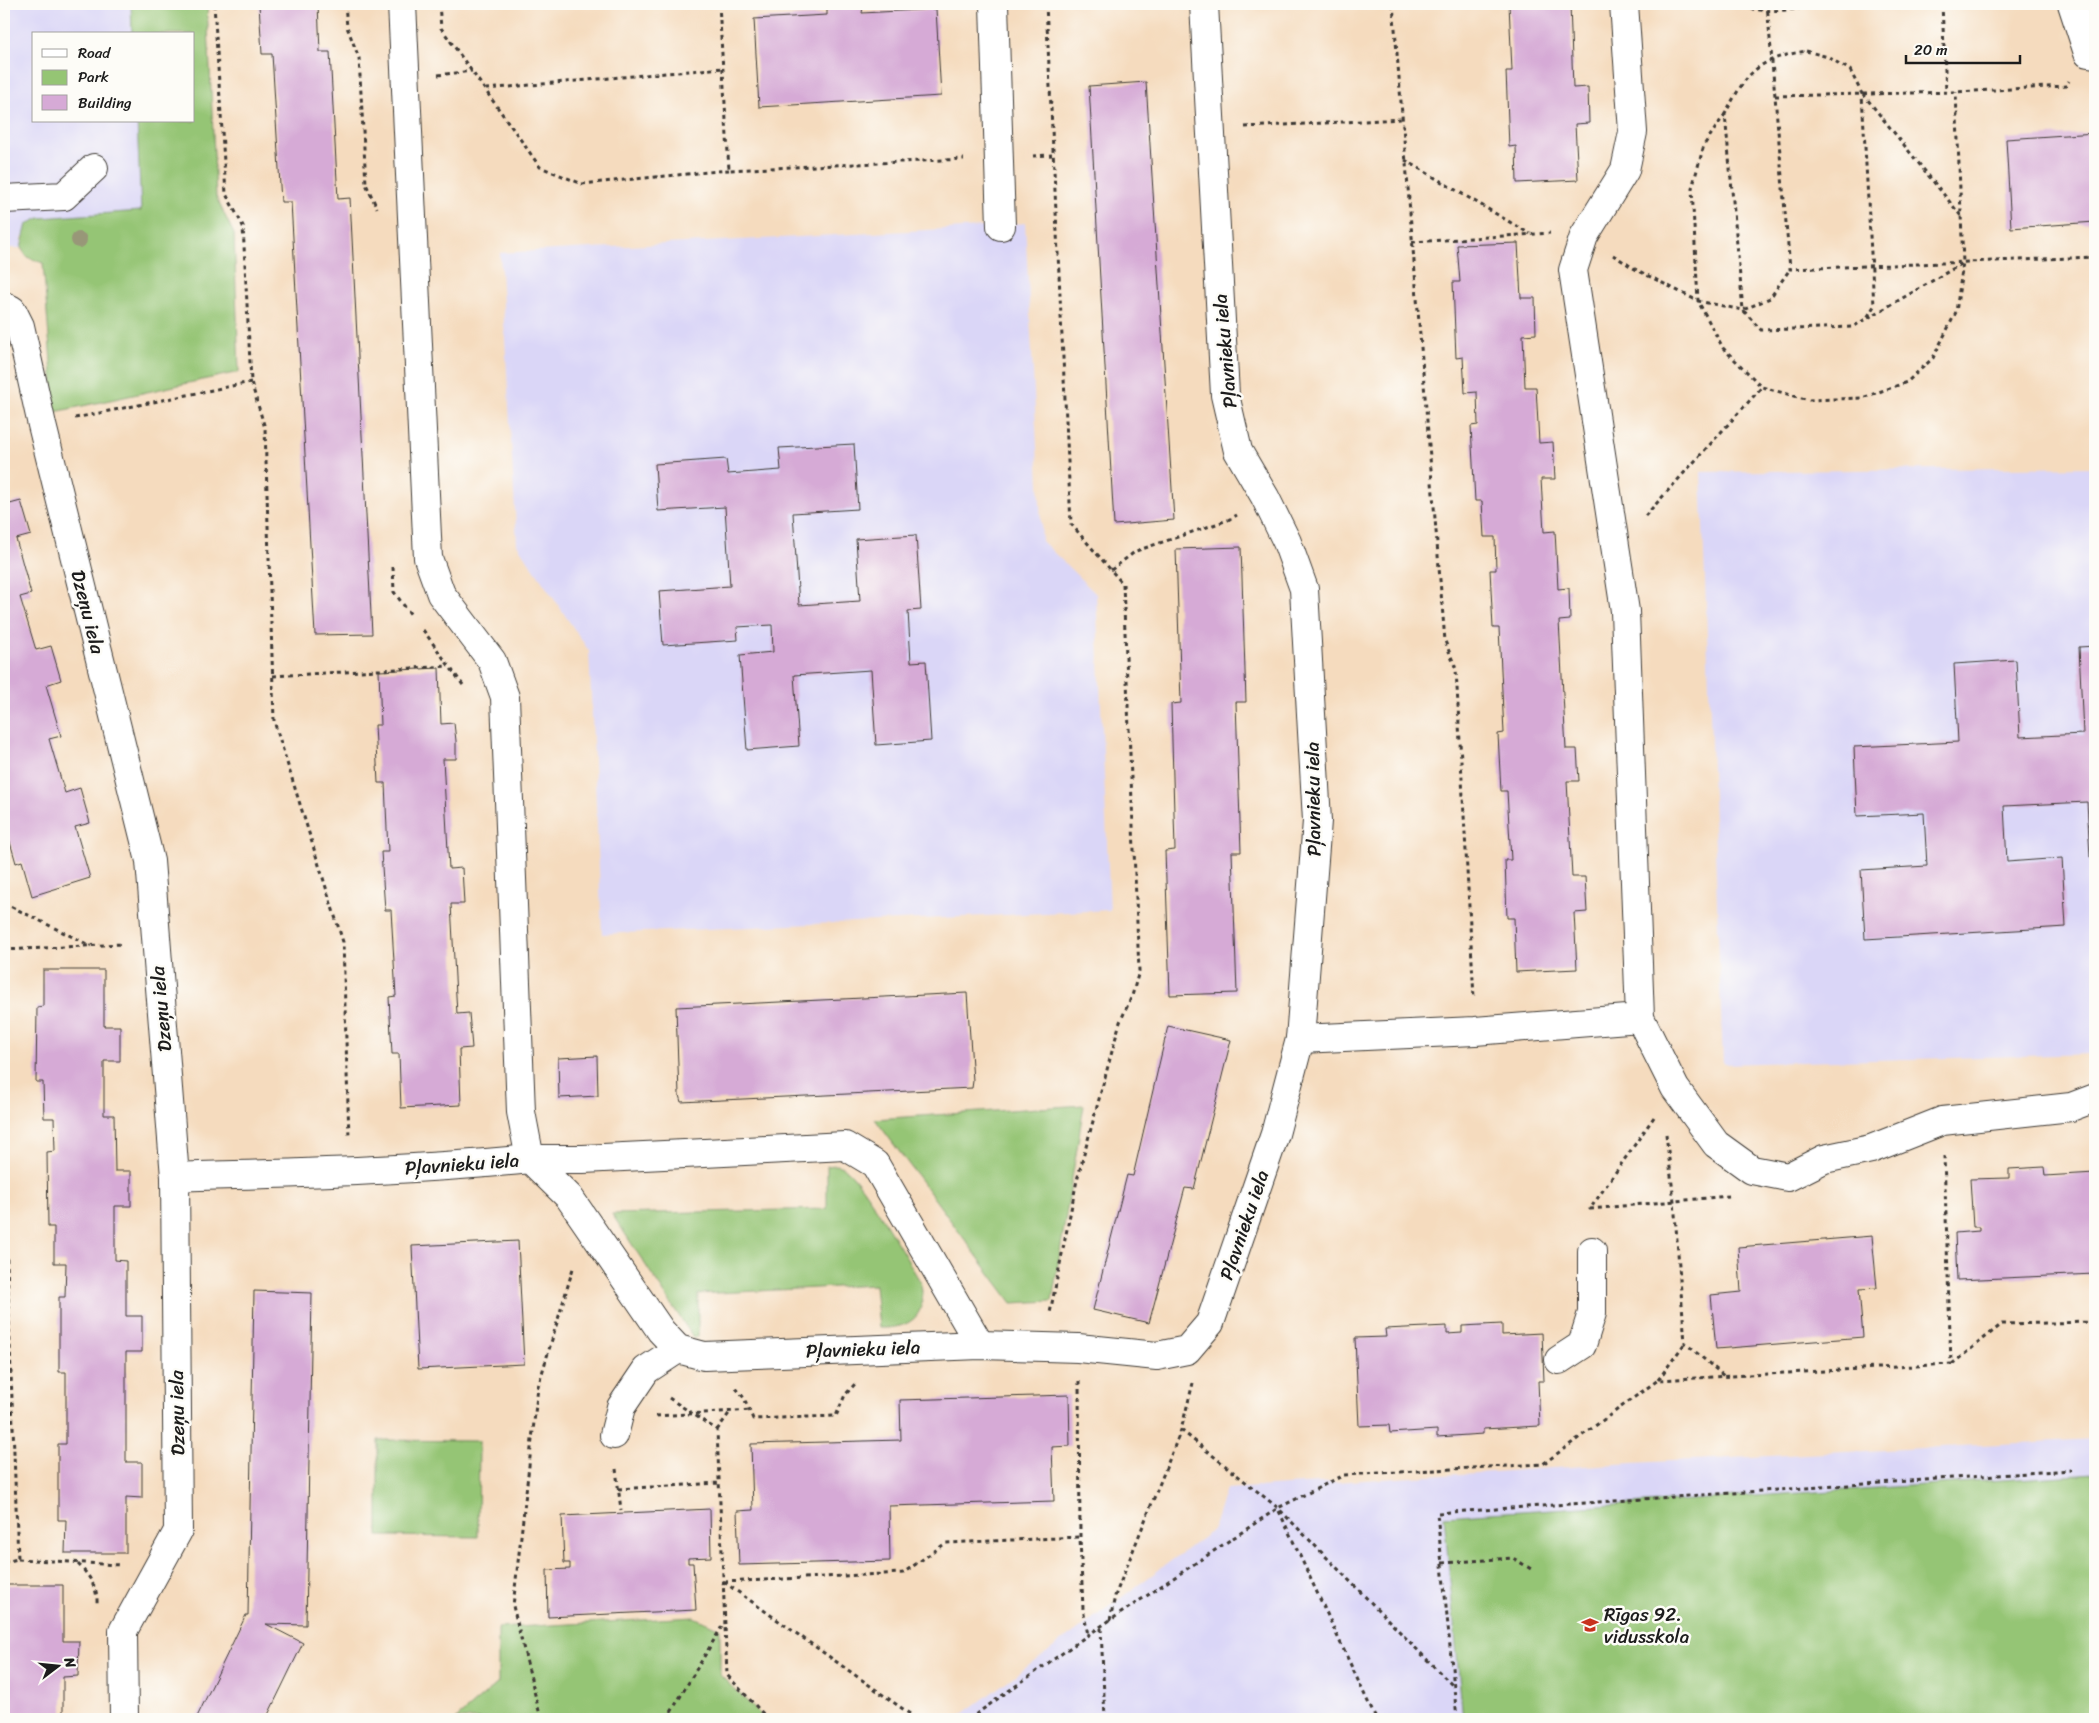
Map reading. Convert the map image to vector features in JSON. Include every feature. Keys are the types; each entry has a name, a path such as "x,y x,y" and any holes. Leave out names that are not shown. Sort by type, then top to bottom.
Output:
{"street":[{"path":"402,4 428,558 441,594 492,661 506,697 522,1112 530,1159 583,1159 845,1146 875,1164 980,1345"},
{"path":"994,4 1001,226"},
{"name":"Pļavnieku iela","path":"175,1177 350,1171 530,1159 569,1197 661,1331 678,1349 704,1356 980,1345 1078,1348 1157,1356 1187,1350 1210,1324 1275,1134 1300,1039 1317,821 1304,589 1287,542 1265,497 1238,451 1225,395 1204,4"},
{"path":"1624,4 1633,132 1625,170 1584,236 1572,270 1625,611 1640,1018 1669,1097 1716,1144 1752,1170 1788,1177 1824,1159 1871,1149 1942,1121 2071,1107 2095,1098"},
{"path":"2072,4 2091,53"},
{"path":"4,198 64,196 94,168"},
{"name":"Dzeņu iela","path":"4,306 12,310 20,326 42,425 150,861 175,1177 178,1532 122,1631 124,1719"},
{"path":"1300,1039 1475,1031 1640,1018"},
{"path":"1559,1360 1582,1345 1585,1337 1592,1313 1592,1251"},
{"path":"615,1448 621,1407 646,1370 678,1349"}],"path":[{"path":"214,4 226,194 243,226 251,382 265,428 274,721 342,942 350,1171"},
{"path":"346,4 347,27 359,58 366,184 378,213"},
{"path":"440,4 441,28 540,167 582,184 729,170 1000,158"},
{"path":"719,4 729,170"},
{"path":"1046,4 1070,524 1123,584 1139,970 1132,996 1120,1022 1078,1180 1049,1315 1048,1347"},
{"path":"1393,4 1445,641 1456,669 1475,1031"},
{"path":"1734,4 1744,8 1768,10 1837,4"},
{"path":"1412,242 1556,233 1584,236 1635,268 1698,301 1743,310 1770,298 1790,270 1767,4"},
{"path":"1942,4 1946,92"},
{"path":"1956,92 1963,263 1956,312 1933,358 1907,382 1862,398 1818,400 1809,400 1762,387 1723,348 1698,301 1692,188 1704,145 1725,114 1738,89 1754,69 1783,55 1806,51 1828,57 1850,70 1862,94 1961,217"},
{"path":"1775,96 1956,92 2066,86 2091,53"},
{"path":"486,90 723,68"},
{"path":"1862,94 1874,306 1867,318"},
{"path":"1725,114 1743,310 1761,330 1853,327 1963,263"},
{"path":"1211,128 1402,119"},
{"path":"1405,160 1530,234"},
{"path":"1790,270 2095,257"},
{"path":"42,425 251,382"},
{"path":"1616,549 1762,387"},
{"path":"1111,570 1136,551 1228,520 1265,497"},
{"path":"393,562 394,592 416,622"},
{"path":"422,629 466,689"},
{"path":"273,676 449,666"},
{"path":"4,903 92,946"},
{"path":"4,950 131,944"},
{"path":"969,1719 1088,1635 1278,1508 1344,1475 1543,1464 1658,1380 1685,1343 1674,1201 1669,1097"},
{"path":"1669,1097 1590,1209 1738,1196"},
{"path":"1942,1121 1951,1364"},
{"path":"4,1186 4,1240 18,1559"},
{"path":"541,1719 512,1606 538,1387 577,1257"},
{"path":"1658,1380 1951,1364 2002,1324 2095,1322"},
{"path":"1685,1343 1724,1377"},
{"path":"1078,1348 1080,1537 1083,1609 1088,1635"},
{"path":"1110,1621 1115,1596 1181,1430 1194,1378 1187,1350"},
{"path":"731,1383 744,1398 753,1419 836,1416 845,1396 856,1383"},
{"path":"665,1395 718,1430"},
{"path":"652,1416 750,1410"},
{"path":"730,1412 718,1430 727,1675 768,1719"},
{"path":"1181,1430 1278,1508 1454,1686"},
{"path":"615,1448 621,1510"},
{"path":"1457,1719 1437,1513 2071,1470"},
{"path":"618,1488 720,1483"},
{"path":"1278,1508 1376,1719"},
{"path":"724,1582 903,1573 946,1543 1080,1537"},
{"path":"1442,1563 1514,1558 1531,1569"},
{"path":"4,1562 18,1559 78,1564 124,1565"},
{"path":"78,1564 90,1576 98,1597 97,1606"},
{"path":"724,1582 917,1719"},
{"path":"667,1719 725,1622"},
{"path":"1100,1627 1106,1719"}],"shaded area":[{"path":"4,4 131,4 133,32 32,32 32,122 137,122 142,211 40,218 22,238 21,248 4,248"},
{"path":"1025,223 1042,541 1096,594 1110,910 602,934 589,651 517,544 500,253 1001,226"},
{"path":"2095,467 2095,1054 1723,1064 1701,472"},
{"name":"Rīgas 92. vidusskola","path":"2095,1439 2095,1719 956,1719 1213,1530 1226,1489 1633,1463"}],"green space":[{"path":"131,4 207,4 216,197 234,234 239,372 55,412 43,263 27,257 21,248 27,224 40,218 141,211 137,122 195,122 195,32 132,32"},
{"path":"1084,1105 1052,1301 1012,1303 875,1119"},
{"path":"836,1165 844,1168 861,1186 884,1220 920,1281 922,1303 915,1318 908,1323 890,1328 879,1328 875,1285 698,1294 698,1337 693,1337 612,1214 827,1209 827,1166"},
{"path":"378,1440 479,1441 478,1537 378,1536"},
{"path":"2095,1474 2095,1719 1463,1719 1444,1516"},
{"path":"694,1617 720,1629 720,1675 765,1719 456,1719 498,1683 498,1628"}],"building":[{"path":"259,4 318,4 320,52 330,52 338,199 350,198 372,634 315,635 291,202 281,202 272,54 262,54"},
{"path":"1509,4 1570,4 1573,88 1588,87 1589,123 1575,124 1578,180 1517,183 1516,146 1509,147 1506,71 1512,71"},
{"path":"863,7 862,13 936,9 941,96 759,107 754,19 827,15 827,9"},
{"path":"1146,82 1174,520 1114,525 1089,86"},
{"path":"2095,133 2095,222 2011,228 2006,139"},
{"path":"1518,243 1521,298 1535,298 1536,334 1523,335 1525,387 1536,387 1539,443 1553,442 1555,479 1541,479 1544,532 1555,531 1558,589 1569,588 1570,620 1559,621 1566,749 1577,749 1579,781 1567,781 1572,877 1585,877 1587,912 1574,913 1577,969 1516,972 1514,918 1507,918 1505,860 1511,860 1507,791 1501,791 1498,734 1504,733 1499,628 1493,628 1490,570 1496,570 1495,537 1484,537 1482,501 1475,501 1471,426 1478,425 1477,392 1465,393 1463,357 1456,358 1453,282 1460,282 1457,245"},
{"path":"854,444 858,509 793,513 799,605 860,601 856,539 916,535 921,610 908,611 911,662 926,661 931,741 876,745 871,670 794,675 799,746 747,750 740,655 773,652 772,625 737,627 738,640 663,645 659,591 730,586 725,507 658,511 655,464 726,459 728,474 781,470 779,448"},
{"path":"4,500 6,505 21,501 31,535 16,539 31,594 20,597 36,650 51,646 61,680 46,685 61,736 49,739 65,793 80,788 90,823 75,827 90,878 32,896 22,861 16,863 4,821"},
{"path":"1241,547 1246,702 1236,702 1241,852 1232,852 1237,993 1170,995 1165,851 1175,850 1171,704 1181,703 1176,549"},
{"path":"2095,646 2095,857 2090,857 2087,802 2004,806 2007,862 2062,858 2066,927 1865,939 1861,870 1927,866 1924,813 1857,816 1854,747 1958,742 1954,664 2016,660 2020,737 2083,734 2079,647"},
{"path":"439,668 441,724 454,723 456,741 456,759 443,759 449,869 462,868 464,904 451,904 457,1014 469,1013 472,1048 459,1049 461,1105 401,1108 399,1054 392,1054 389,997 396,996 391,910 385,910 381,852 388,852 385,783 378,783 375,725 381,725 379,671"},
{"path":"43,970 104,970 104,1026 120,1026 120,1061 104,1061 104,1115 114,1115 115,1171 131,1171 131,1206 115,1206 115,1260 126,1261 126,1316 142,1316 142,1352 126,1352 126,1462 142,1462 142,1498 126,1497 126,1553 65,1553 66,1520 58,1520 58,1444 66,1444 66,1372 59,1372 59,1297 65,1297 66,1263 54,1263 54,1227 48,1227 47,1152 55,1151 54,1118 44,1118 43,1082 36,1082 37,1007 43,1006"},
{"path":"967,993 972,1088 681,1102 679,1095 676,1007"},
{"path":"1168,1026 1231,1040 1194,1189 1185,1188 1149,1323 1093,1310 1127,1175 1133,1176"},
{"path":"597,1056 598,1096 559,1098 558,1058"},
{"path":"2044,1167 2045,1176 2095,1173 2095,1274 1957,1280 1955,1233 1979,1231 1979,1227 1973,1227 1970,1179 2009,1178 2009,1169"},
{"path":"1872,1236 1877,1288 1859,1289 1863,1337 1716,1349 1711,1295 1741,1292 1738,1247"},
{"path":"518,1241 524,1364 418,1369 412,1246"},
{"path":"254,1291 312,1293 306,1625 266,1624 303,1643 266,1719 196,1719 246,1615 248,1615"},
{"path":"1502,1324 1502,1335 1542,1333 1544,1381 1538,1381 1540,1426 1483,1429 1483,1434 1437,1437 1437,1430 1390,1433 1389,1425 1359,1426 1355,1338 1386,1337 1385,1329 1447,1326 1447,1334 1462,1333 1462,1326"},
{"path":"1069,1395 1070,1446 1052,1447 1054,1501 889,1506 890,1561 739,1565 737,1511 753,1510 751,1444 901,1440 900,1400"},
{"path":"710,1509 711,1557 688,1558 688,1563 693,1563 696,1610 548,1617 547,1570 570,1569 570,1563 564,1563 562,1516"},
{"path":"4,1585 63,1585 63,1641 79,1641 78,1676 63,1677 63,1719 4,1719"}],"place":[{"name":"Rīgas 92. vidusskola","path":"1590,1625"}]}
